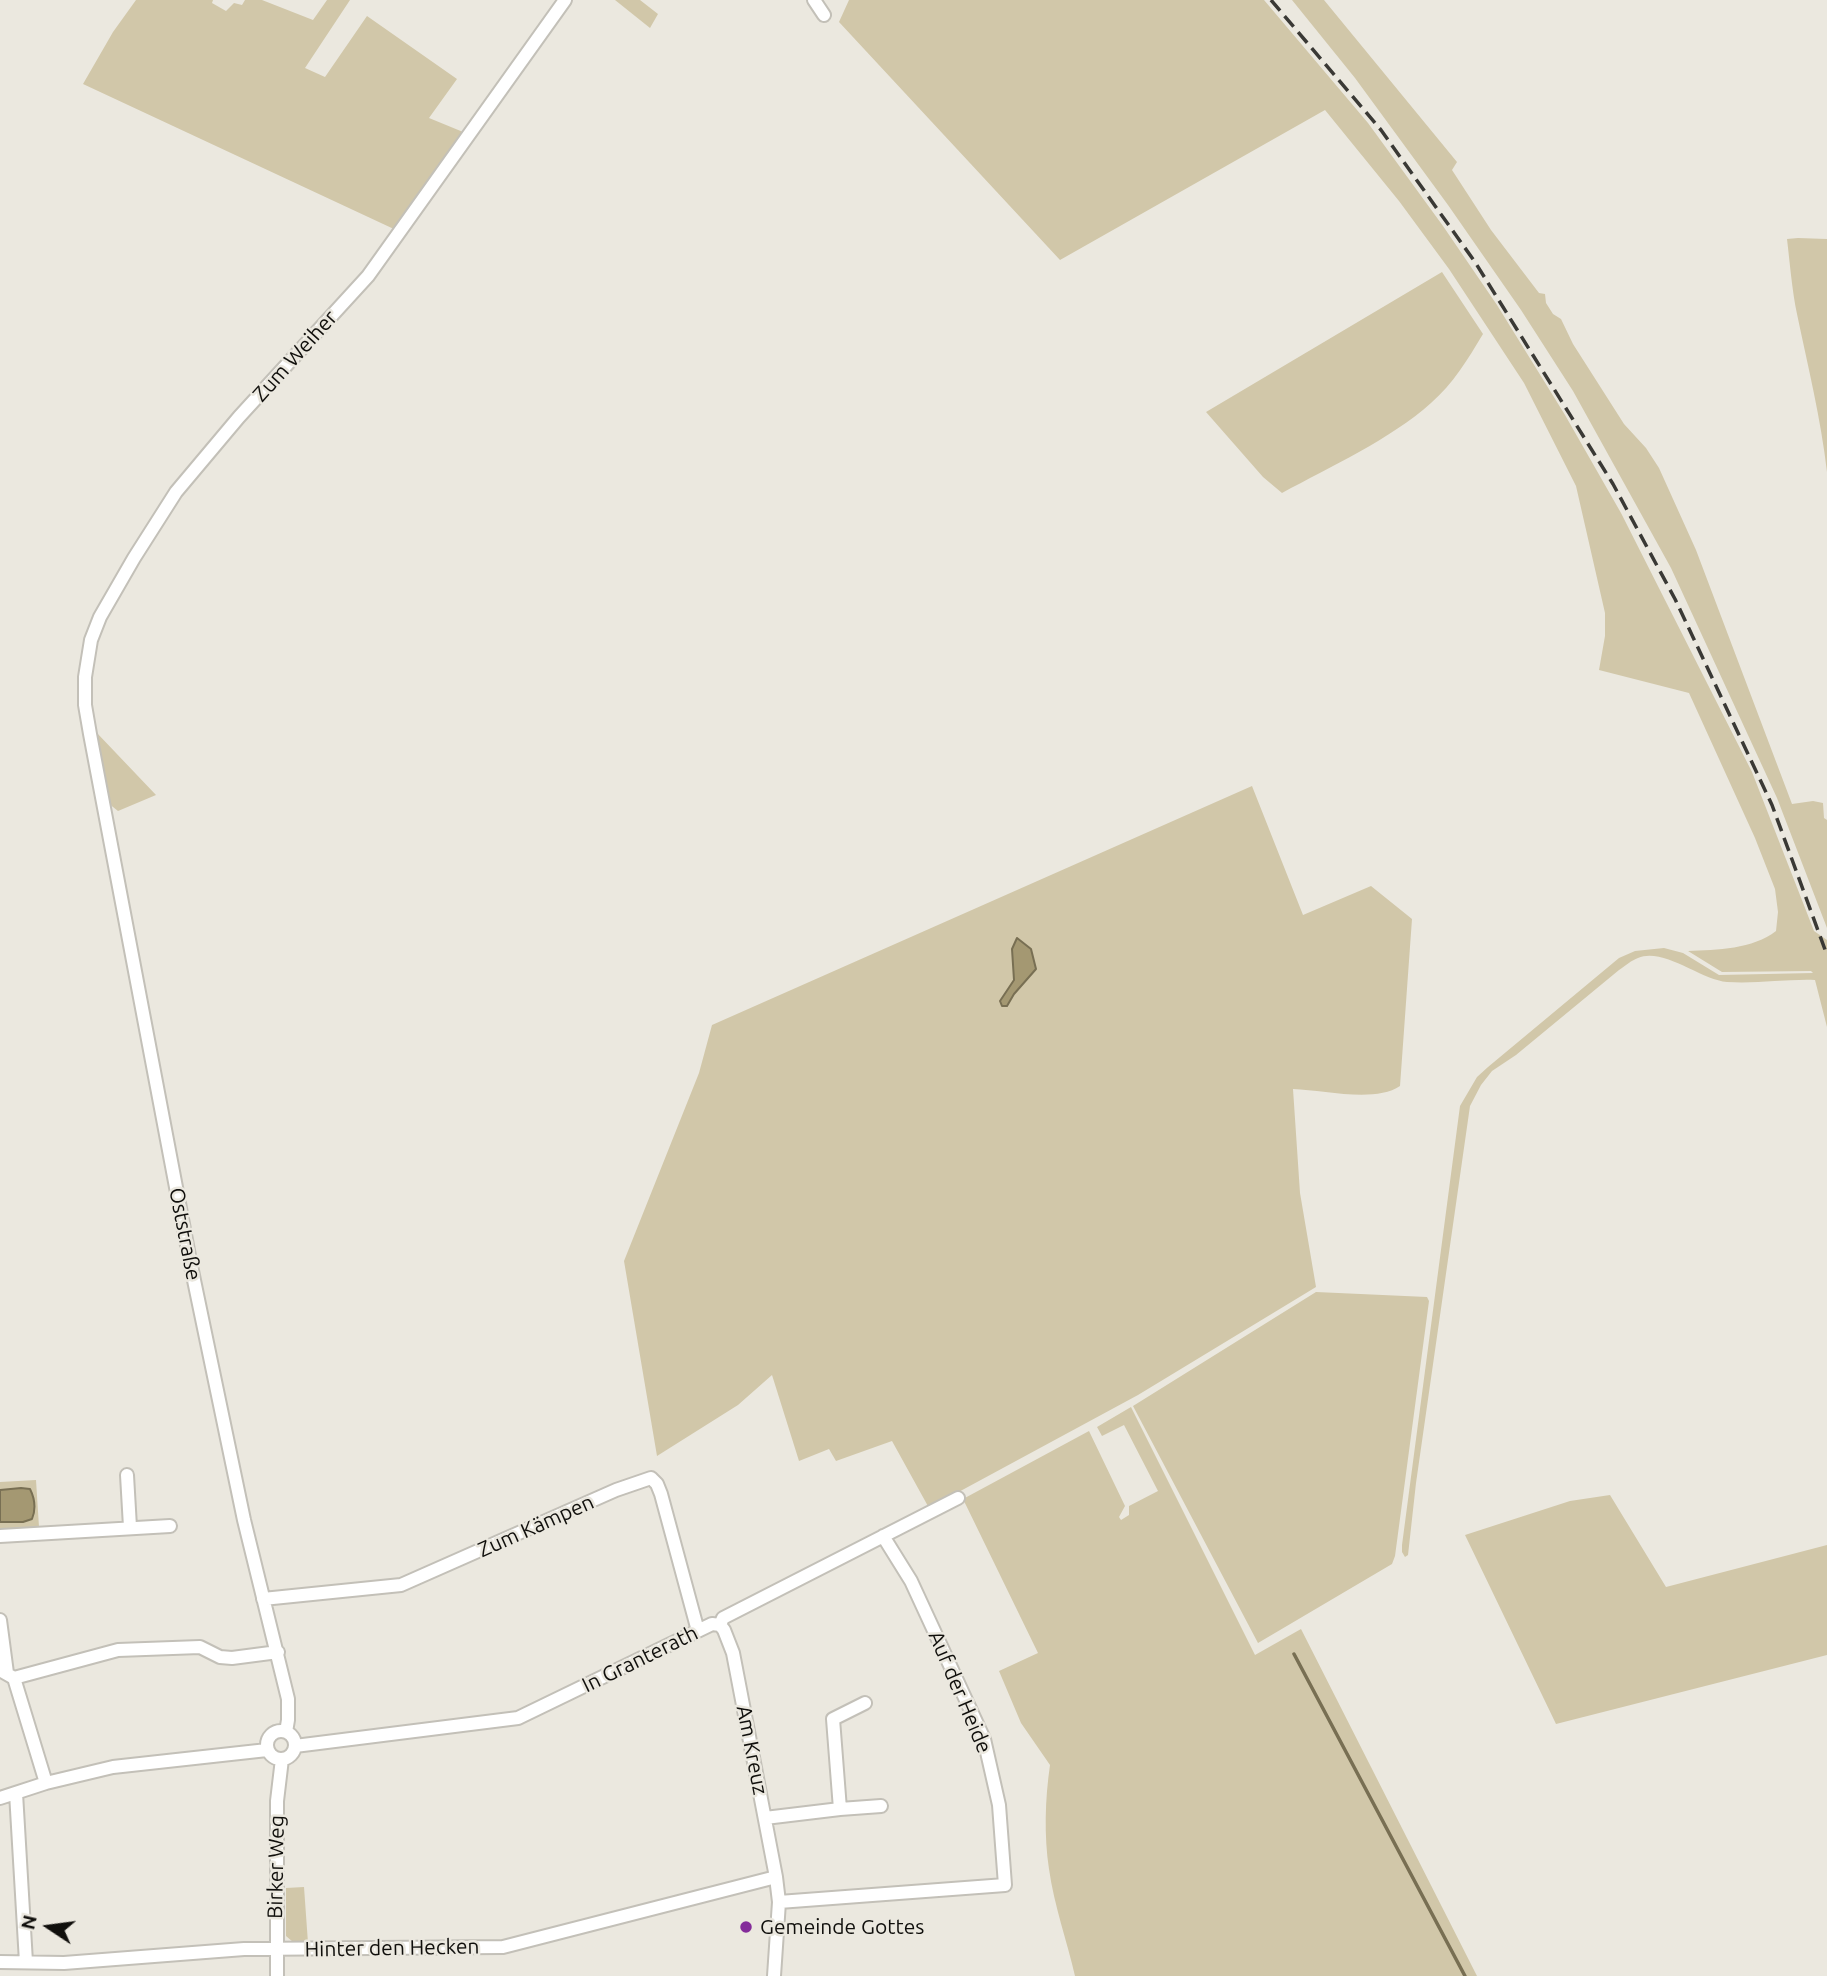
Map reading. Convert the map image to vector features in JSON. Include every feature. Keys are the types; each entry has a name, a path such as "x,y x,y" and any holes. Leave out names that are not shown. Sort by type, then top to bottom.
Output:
{"street":[{"path":"814,0 824,15"},
{"name":"Zum Weiher","path":"90,734 85,705 85,677 91,640 100,617 176,492 239,417 368,276 564,1"},
{"name":"Oststraße","path":"90,734 190,1261 232,1463 288,1699 286,1732"},
{"path":"127,1475 130,1527"},
{"name":"Zum Kämpen","path":"263,1599 401,1585 616,1490 651,1479 657,1483 661,1494 698,1631"},
{"name":"In Granterath","path":"295,1745 518,1718 712,1624 720,1625 723,1618 958,1498"},
{"path":"0,1536 170,1526"},
{"name":"Auf der Heide","path":"779,1902 1005,1885 999,1805 984,1739 911,1581 883,1536"},
{"path":"0,1620 7,1674 46,1783"},
{"name":"Am Kreuz","path":"720,1625 733,1653 776,1877 779,1902 774,1976"},
{"path":"7,1674 118,1650 201,1647 220,1657 232,1658 278,1652"},
{"path":"839,1809 833,1719 865,1703"},
{"path":"277,1731 286,1732 295,1745 292,1753 282,1759 272,1756 267,1750 270,1736 277,1731"},
{"path":"0,1798 46,1783 113,1767 267,1750"},
{"name":"Birker Weg","path":"277,1976 277,1801 282,1759"},
{"path":"16,1793 26,1962"},
{"path":"765,1818 881,1806"},
{"name":"Hinter den Hecken","path":"0,1962 26,1962 64,1970 244,1949 503,1947 776,1877"}],"shaded area":[{"path":"136,0 213,0 212,3 226,11 234,3 242,5 245,0 262,0 313,20 327,0 350,0 305,68 325,77 367,16 457,79 429,118 468,134 396,230 83,84 113,32"},
{"path":"615,0 640,0 658,14 650,28"},
{"path":"849,0 1264,0 1368,123 1443,226 1497,305 1565,415 1621,513 1752,772 1814,931 1827,940 1827,1027 1815,980 1727,982 1670,960 1648,956 1636,959 1619,970 1516,1055 1492,1071 1481,1085 1470,1106 1408,1555 1405,1557 1402,1545 1460,1106 1477,1077 1619,958 1635,951 1664,948 1683,953 1719,975 1813,973 1722,972 1688,951 1746,945 1776,931 1778,912 1775,889 1755,838 1689,693 1599,670 1605,636 1605,613 1576,486 1524,383 1449,269 1399,201 1325,110 1060,260 839,22"},
{"path":"1292,0 1324,0 1457,162 1452,170 1491,230 1539,293 1545,294 1546,303 1553,314 1561,319 1573,344 1624,424 1646,448 1659,468 1696,550 1792,804 1813,801 1823,803 1824,818 1827,820 1827,928 1777,798 1671,568 1573,391 1448,205 1355,78"},
{"path":"1787,239 1827,239 1827,472 1791,277"},
{"path":"1442,272 1483,334 1460,371 1439,396 1398,429 1282,493 1263,477 1206,412"},
{"path":"96,732 156,795 118,811 108,803"},
{"path":"1252,786 1303,915 1371,886 1412,919 1400,1086 1377,1094 1363,1095 1293,1089 1300,1193 1316,1287 1138,1395 929,1508 892,1441 836,1461 829,1449 799,1461 772,1375 738,1405 657,1456 624,1261 699,1073 712,1025"},
{"path":"1017,938 1031,949 1036,969 1007,1006 1002,1006 1000,1001 1014,980 1012,949"},
{"path":"1316,1292 1427,1297 1429,1301 1395,1556 1392,1564 1258,1643 1133,1406"},
{"path":"1131,1407 1255,1655 1301,1629 1477,1976 1075,1976 1054,1896 1047,1856 1046,1817 1050,1765 1021,1723 999,1671 1038,1653 963,1499 1089,1431 1125,1506 1119,1517 1121,1520 1129,1515 1129,1506 1158,1491 1124,1425 1102,1436 1097,1427"},
{"path":"36,1480 39,1527 0,1529 0,1482"},
{"path":"30,1489 32,1493 32,1519 23,1522 0,1522 0,1490"},
{"path":"1610,1495 1666,1587 1827,1545 1827,1655 1556,1724 1465,1535 1570,1501"},
{"path":"304,1887 308,1943 293,1942 286,1936 286,1888"}],"waterway":[{"path":"1294,1654 1465,1976"}],"railway":[{"path":"1271,0 1381,130 1475,262 1613,484 1675,599 1772,805 1827,955"}],"place":[{"name":"Gemeinde Gottes","path":"746,1927"}]}
